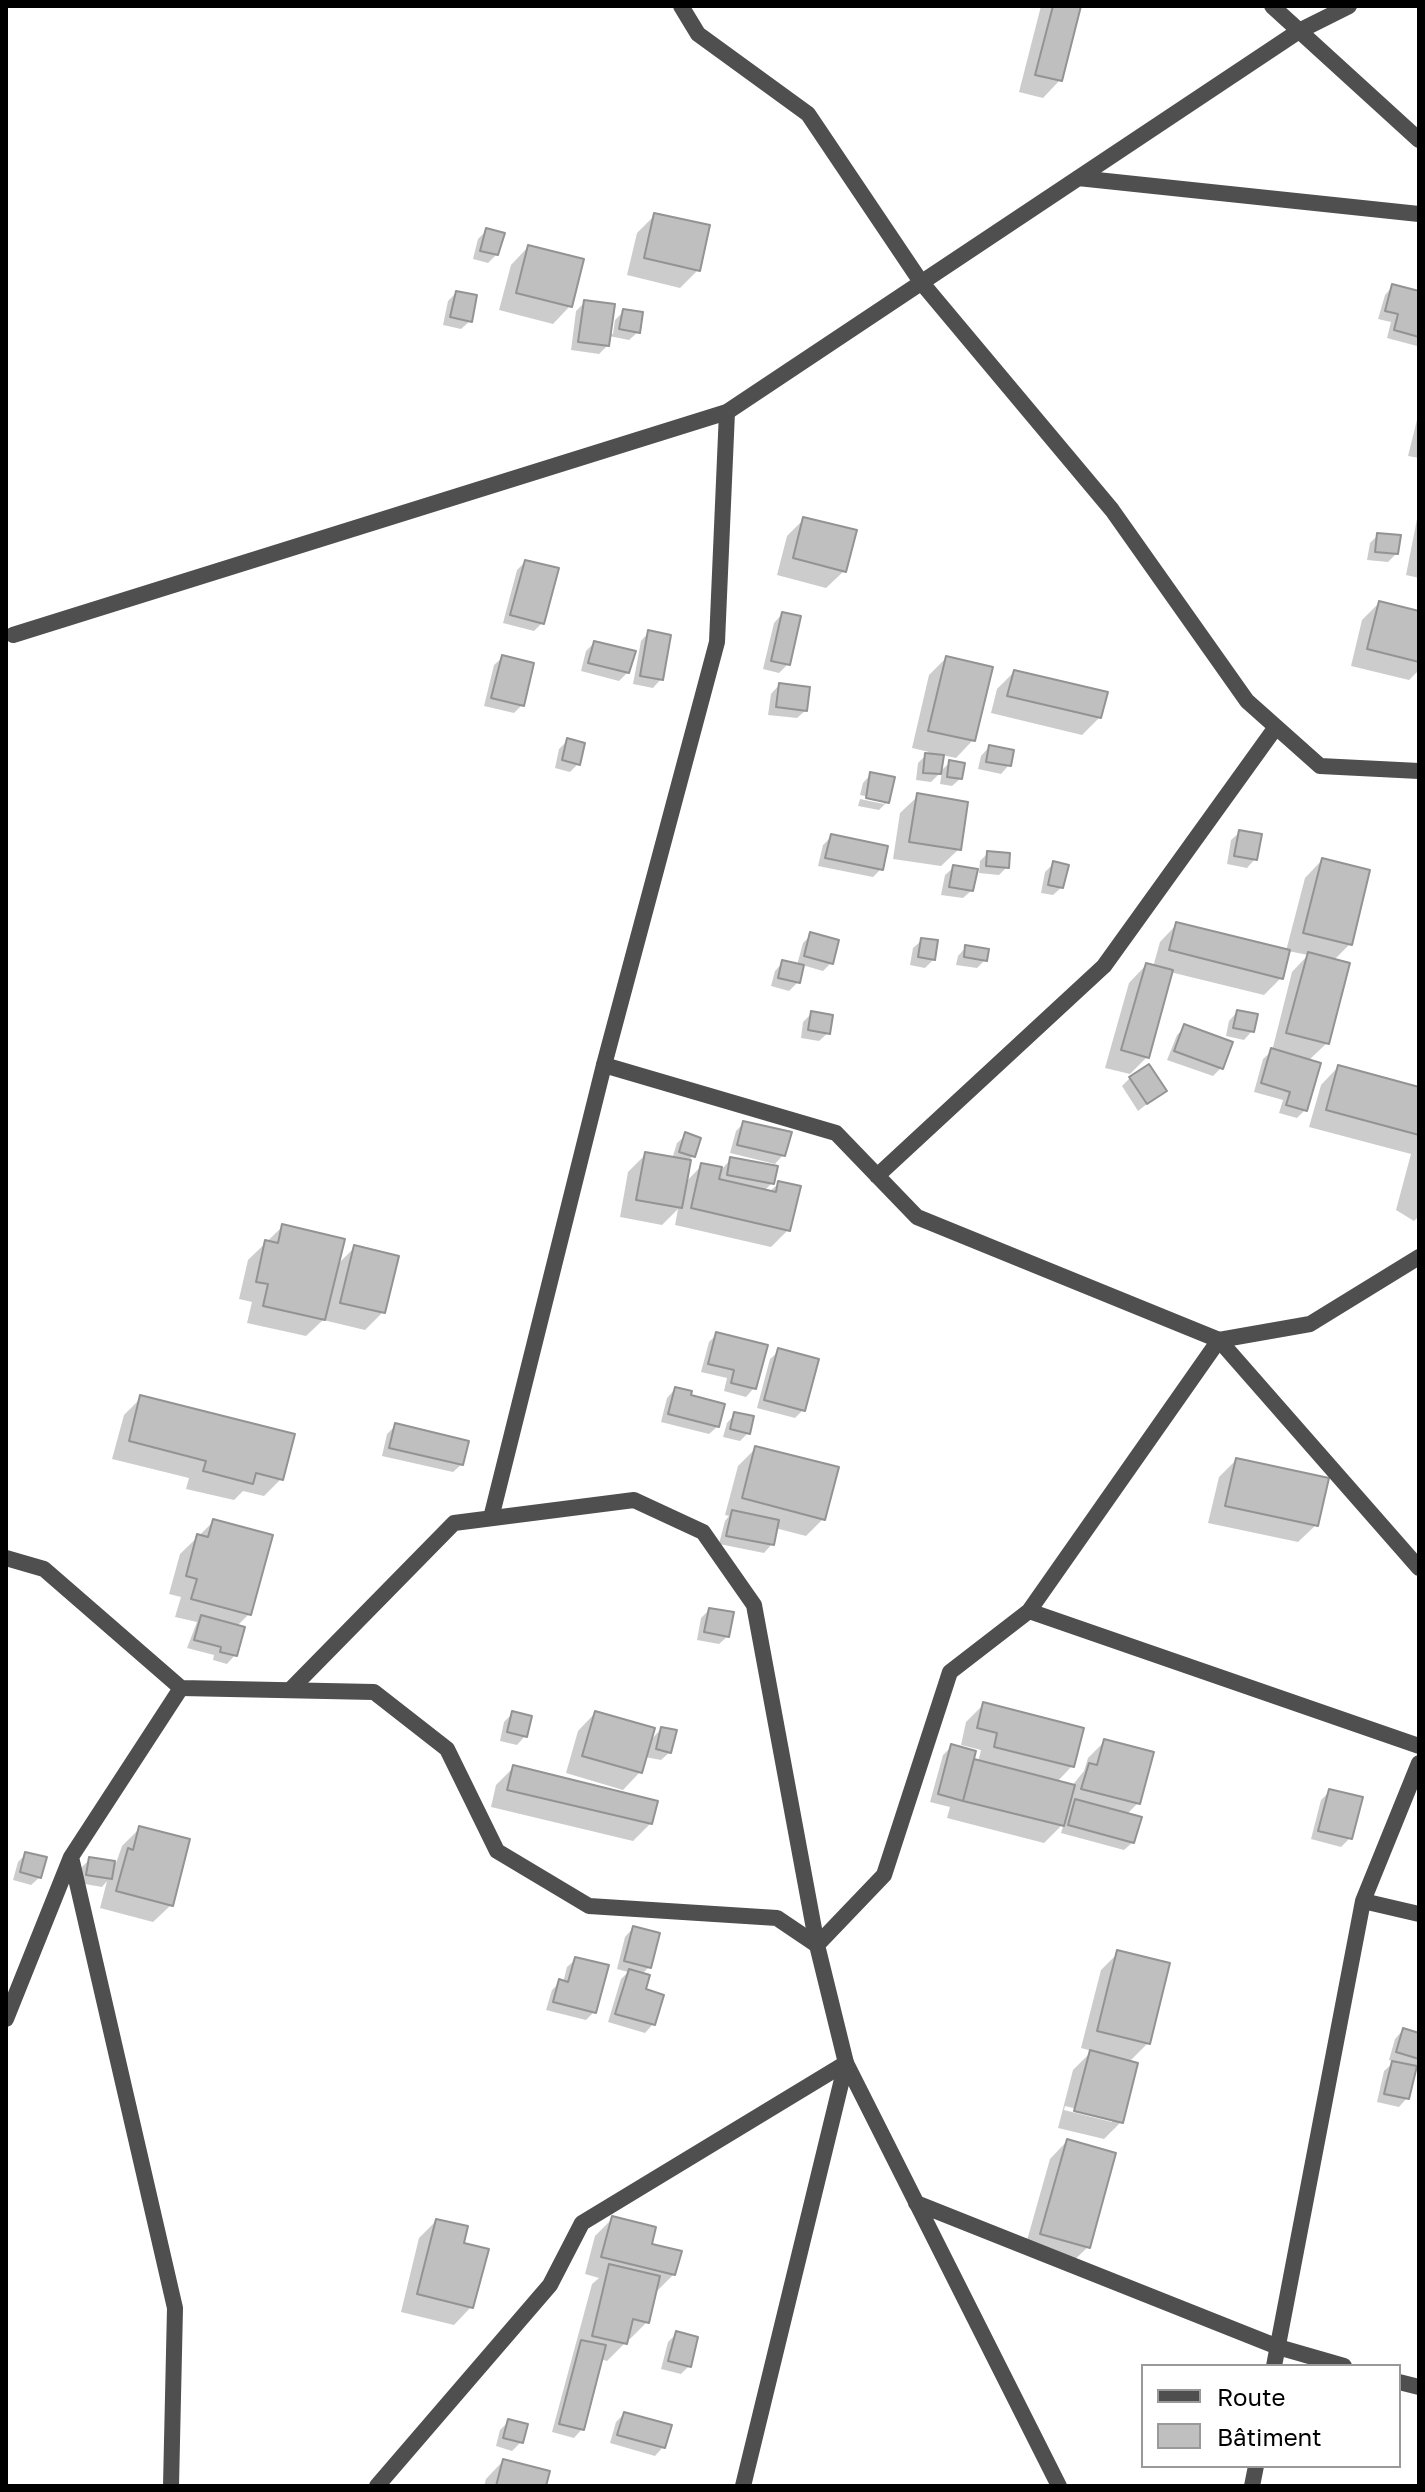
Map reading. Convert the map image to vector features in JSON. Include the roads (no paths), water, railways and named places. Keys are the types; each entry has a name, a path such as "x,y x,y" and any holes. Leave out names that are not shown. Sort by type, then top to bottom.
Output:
{"street":[{"path":"681,6 698,34 808,114 921,282 1112,510 1247,701 1320,766 1419,771"},
{"path":"1272,6 1419,140"},
{"path":"13,635 727,412 1299,31 1349,6"},
{"path":"1078,178 1419,214"},
{"path":"491,1518 604,1065 717,642 727,412"},
{"path":"877,1176 1104,966 1276,727"},
{"path":"604,1065 836,1133 917,1217 1219,1340 1419,1568"},
{"path":"817,1945 884,1875 950,1672 1029,1611 1219,1340 1310,1324 1419,1257"},
{"path":"290,1690 454,1523 634,1500 703,1532 754,1605 817,1945 846,2063 1059,2486"},
{"path":"6,1558 44,1569 181,1688 374,1692 447,1749 497,1851 589,1906 777,1918 817,1945"},
{"path":"1029,1611 1419,1746"},
{"path":"6,2019 71,1857 181,1688"},
{"path":"1274,2364 1363,1901 1419,1763"},
{"path":"71,1857 175,2308 171,2486"},
{"path":"1363,1901 1419,1914"},
{"path":"377,2486 550,2285 582,2223 846,2063"},
{"path":"743,2486 846,2063"},
{"path":"916,2203 1278,2347 1337,2364"}]}
